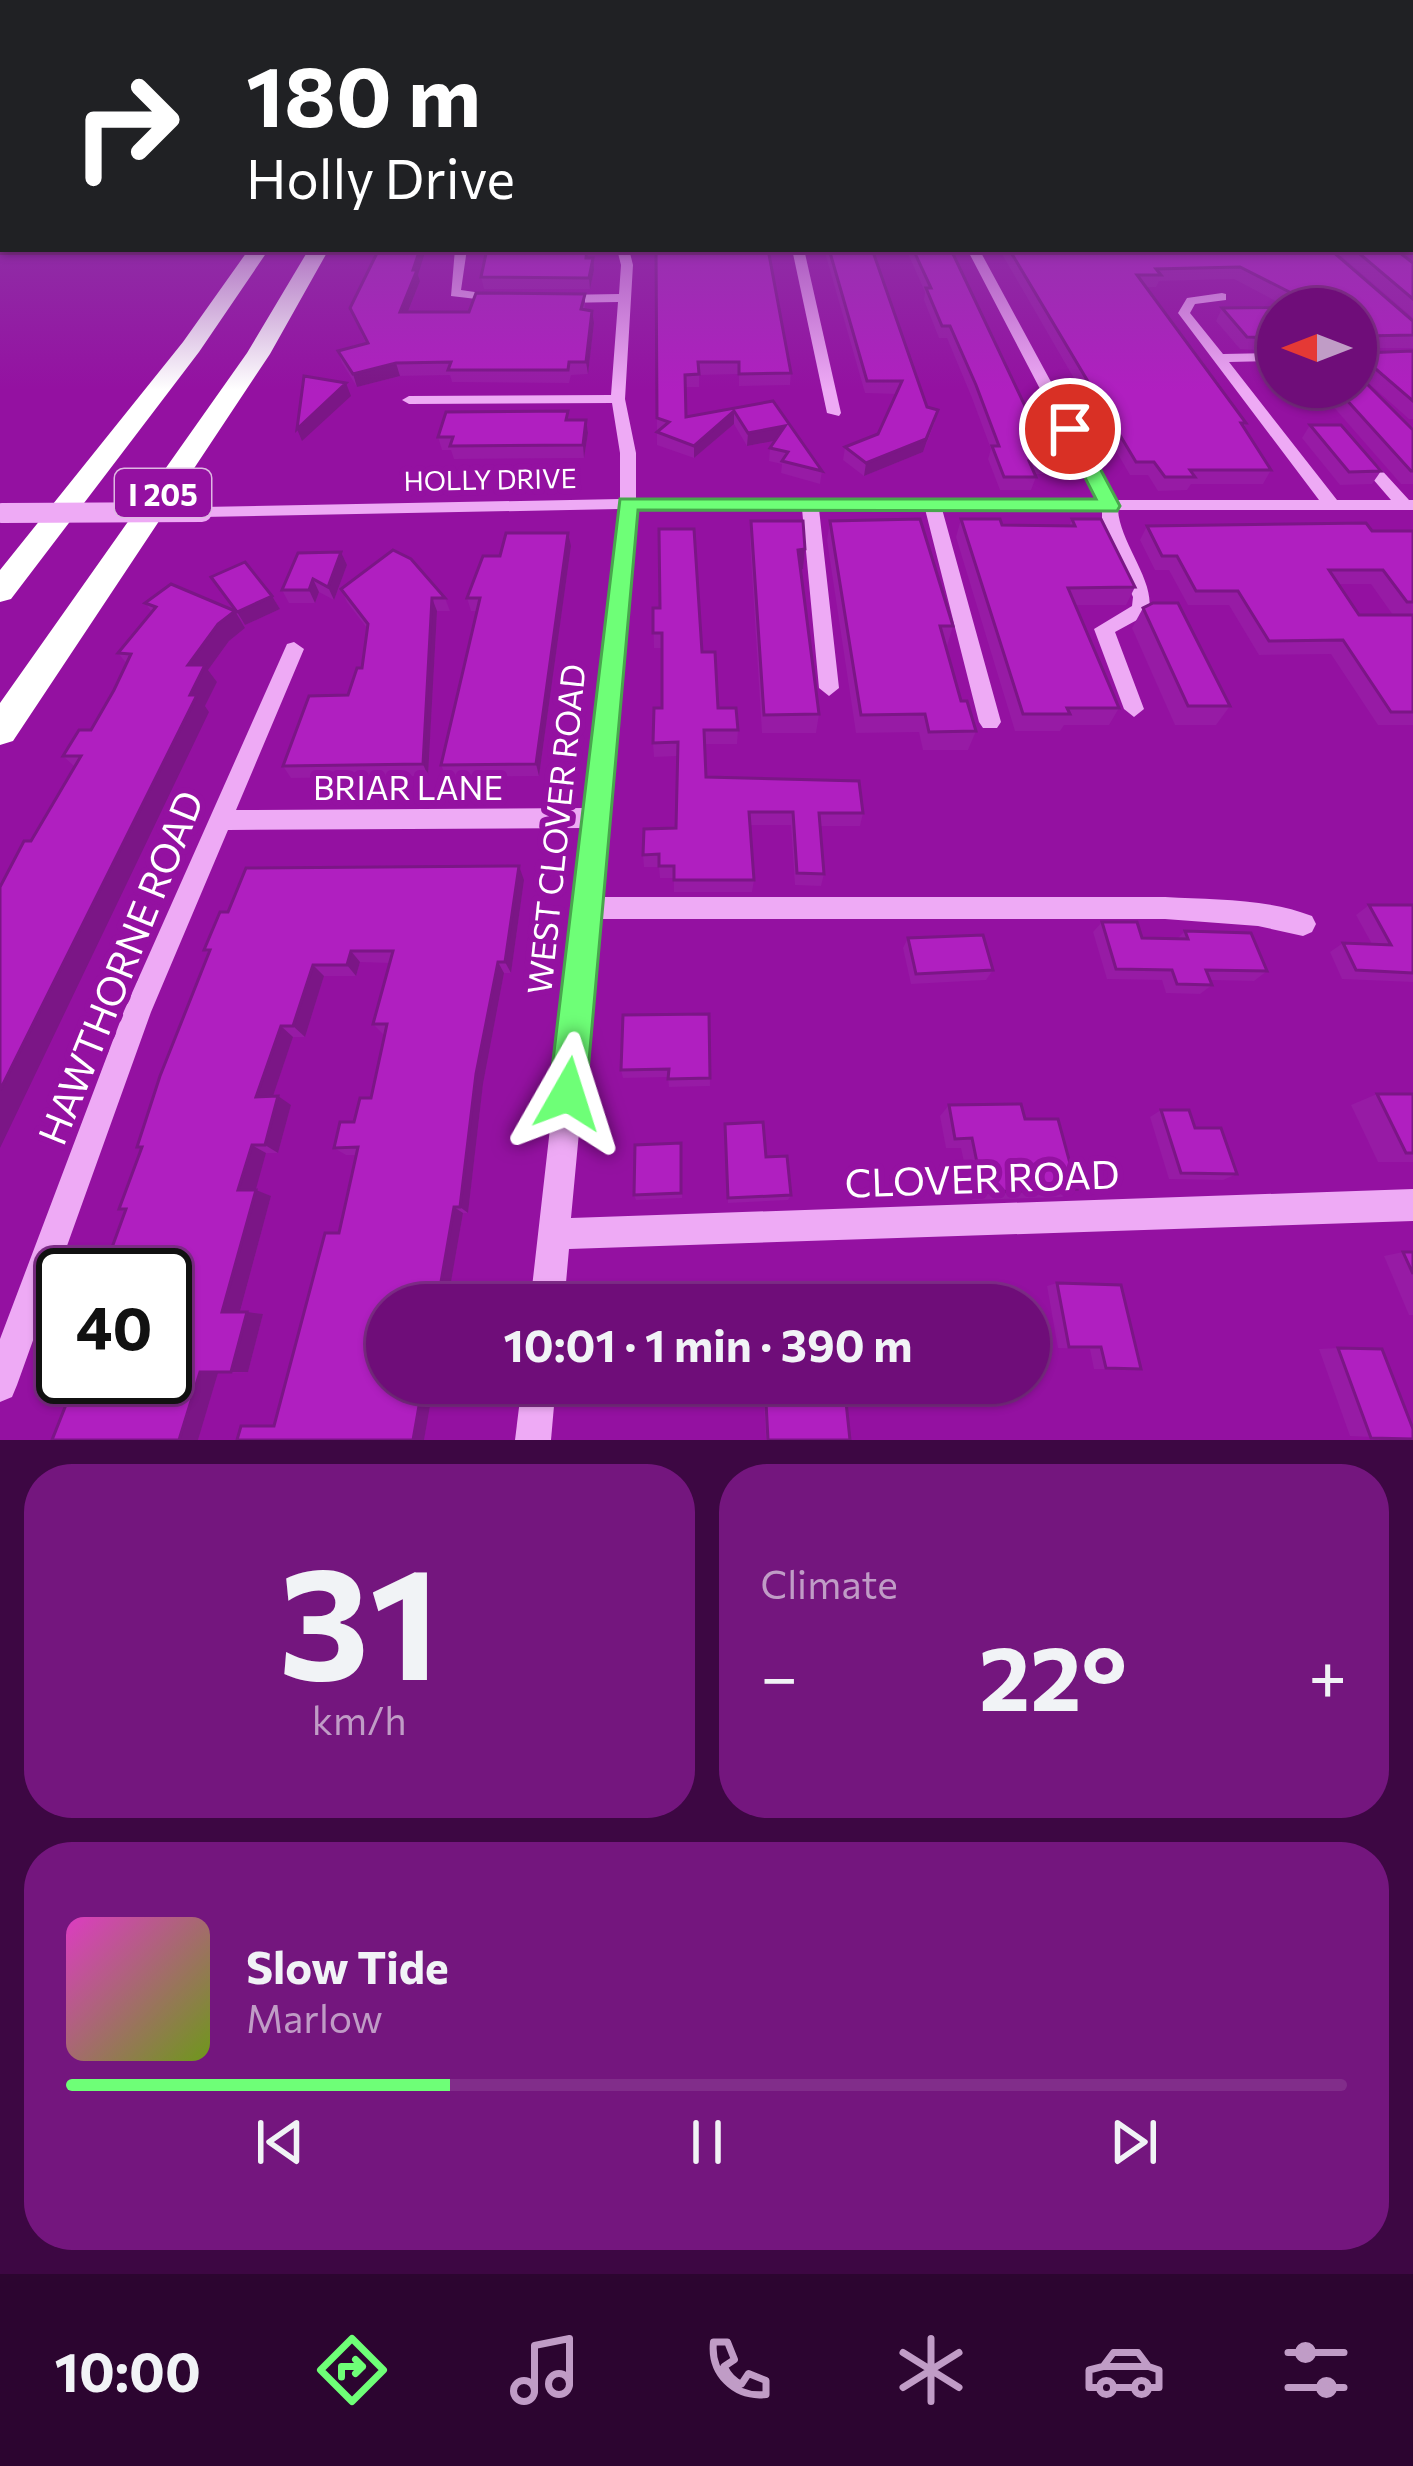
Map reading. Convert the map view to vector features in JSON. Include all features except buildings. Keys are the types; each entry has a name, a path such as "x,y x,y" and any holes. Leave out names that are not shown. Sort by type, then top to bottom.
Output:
{"highway":[{"name":"I 205","path":"0,591 177,366 254,256"},
{"name":"I 205","path":"0,731 258,353 315,256"}],"street":[{"path":"459,256 455,293 520,299"},
{"path":"623,256 618,399 628,453 628,503"},
{"path":"800,256 834,412"},
{"path":"977,256 1110,506 1111,528 1142,597 1141,609 1104,629 1134,709"},
{"path":"1222,297 1184,306 1333,505"},
{"path":"542,298 625,298"},
{"path":"1219,358 1257,357"},
{"path":"409,400 618,399"},
{"path":"1377,401 1413,438"},
{"path":"1350,442 1408,505"},
{"name":"HOLLY DRIVE","path":"1,513 628,503 1408,505"},
{"name":"WEST CLOVER ROAD","path":"549,1284 628,503"},
{"path":"810,506 829,688"},
{"path":"932,506 990,722"},
{"name":"HAWTHORNE ROAD","path":"0,1385 137,1011 294,649"},
{"name":"BRIAR LANE","path":"221,820 595,818"},
{"path":"586,908 1165,908 1258,914 1303,924"},
{"name":"CLOVER ROAD","path":"554,1234 1413,1204"},
{"path":"533,1440 537,1404"}],"route":[{"path":"568,1094 628,503 1110,506 1070,429"}]}
